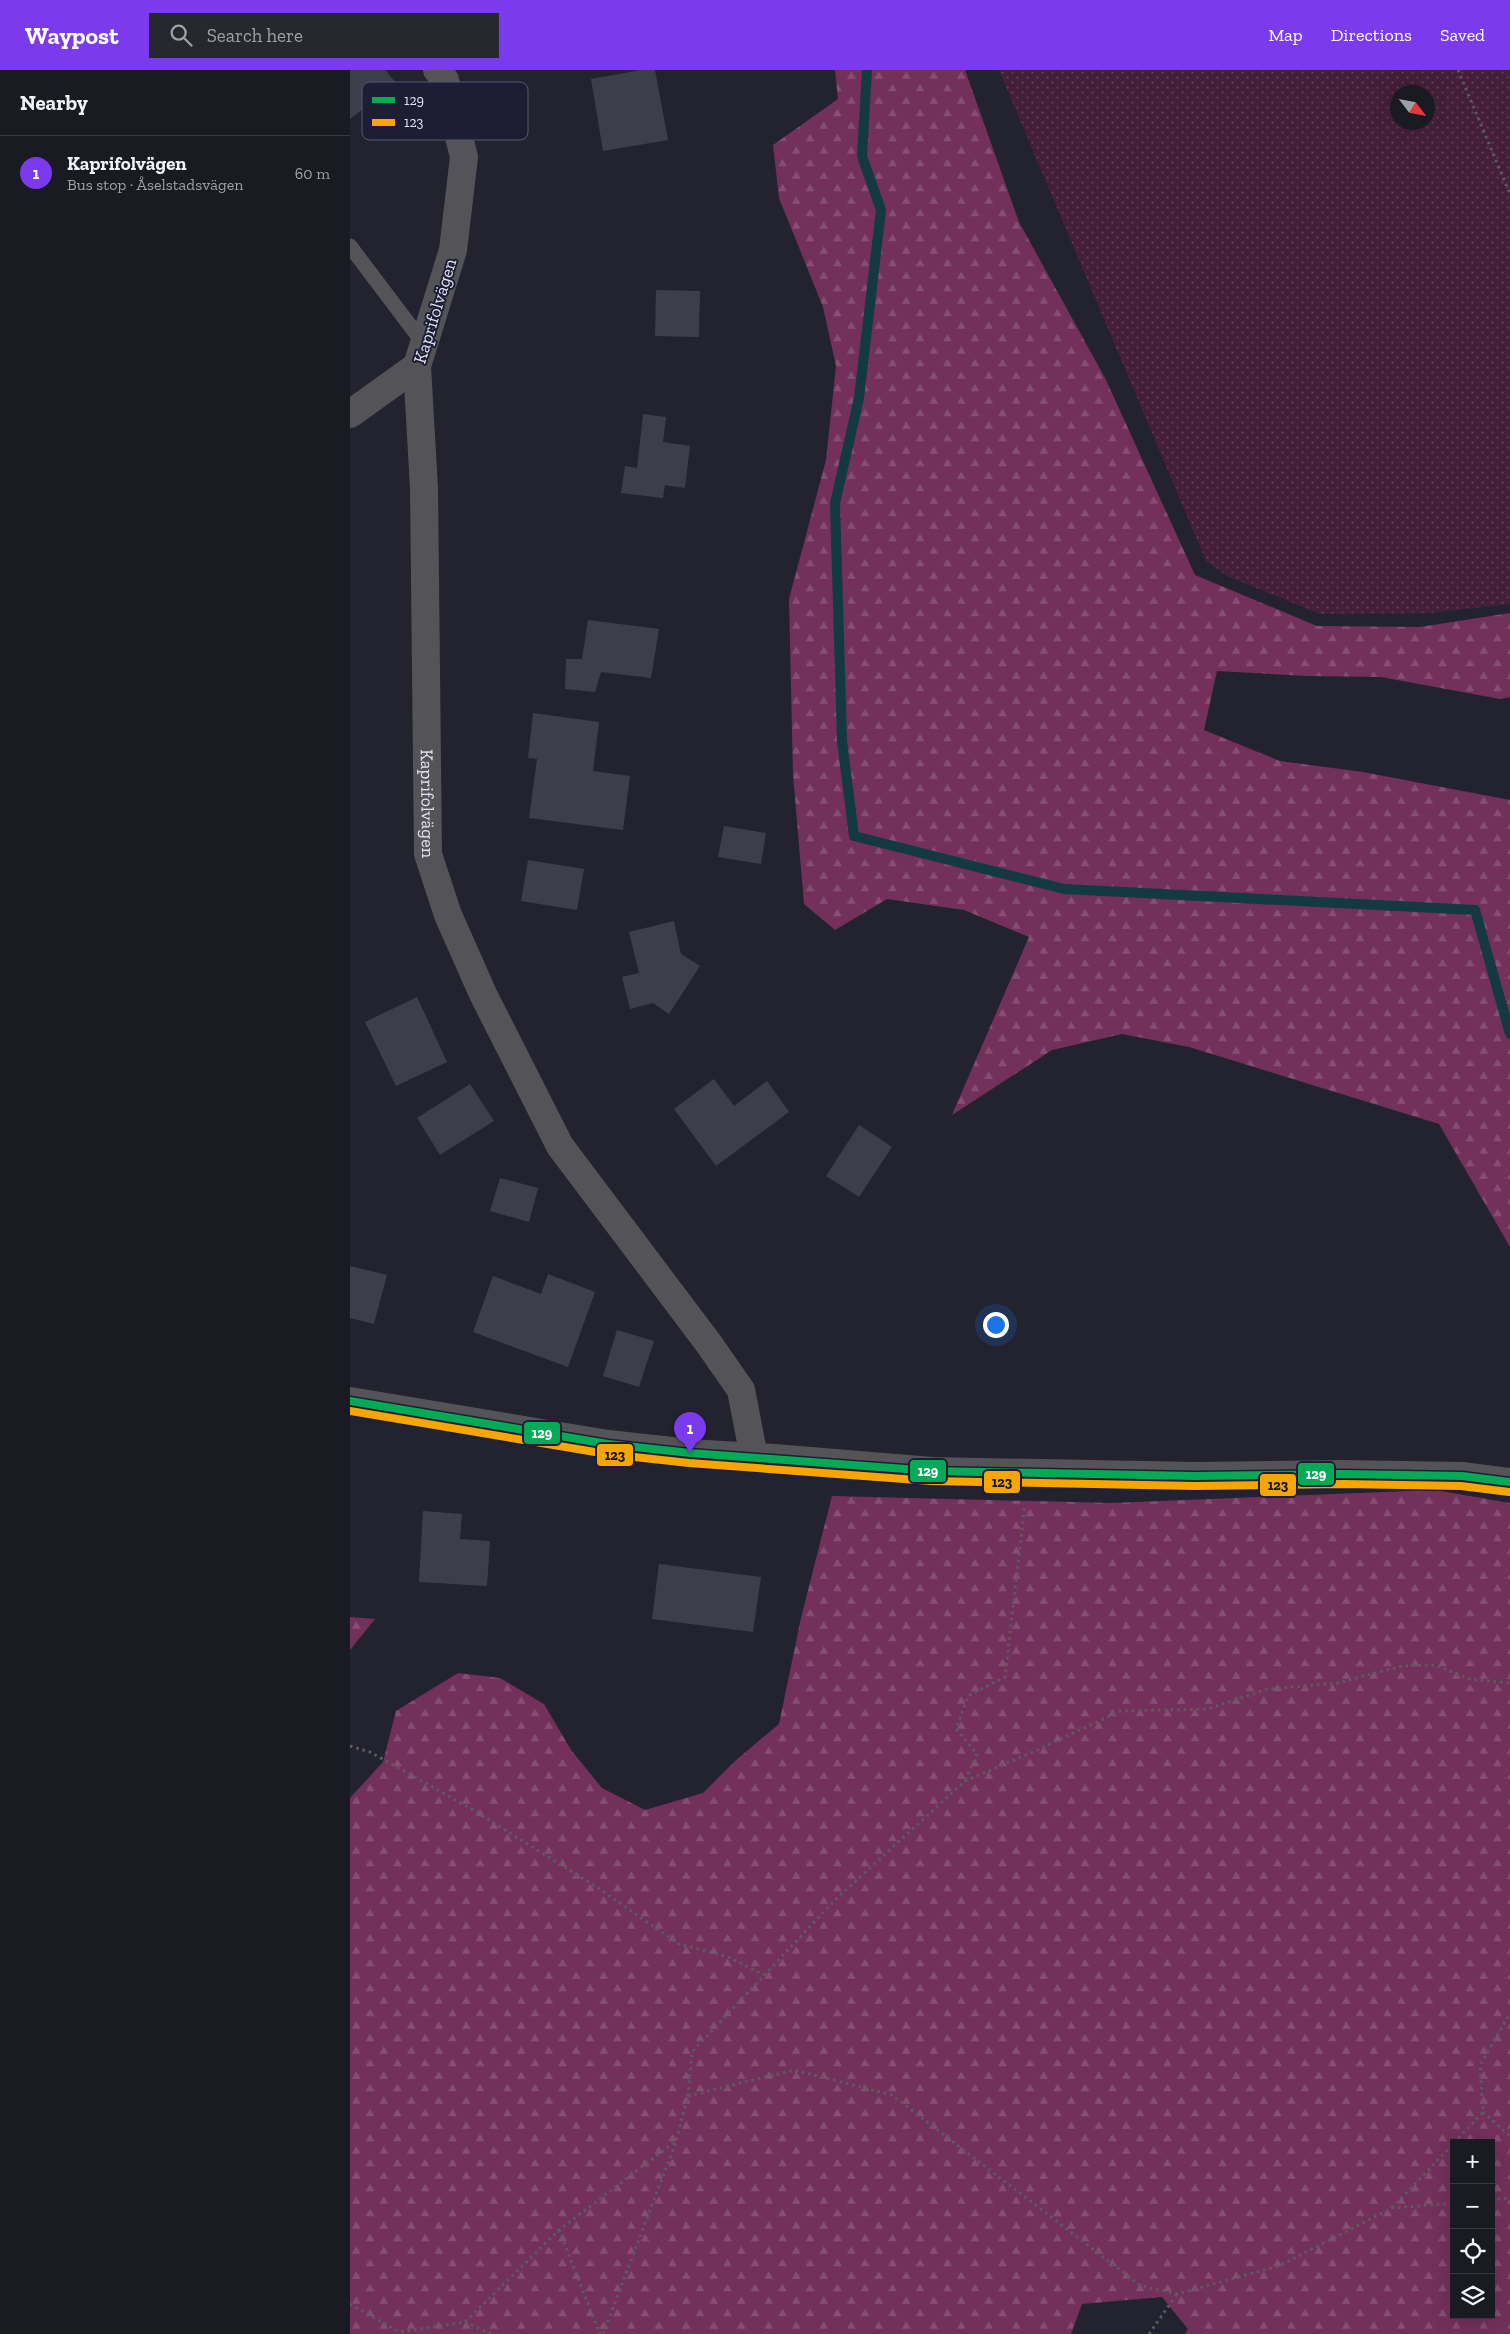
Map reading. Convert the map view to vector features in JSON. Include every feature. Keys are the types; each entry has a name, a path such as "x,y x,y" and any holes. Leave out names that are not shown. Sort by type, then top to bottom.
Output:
{"street":[{"name":"Kaprifolvägen","path":"438,70 445,82"},
{"name":"Kaprifolvägen","path":"460,140 464,157 453,250 420,355 424,488 428,854 448,915 483,994 560,1146 709,1344 741,1390 754,1457"},
{"path":"350,414 420,355"},
{"path":"350,1401 608,1444 690,1453 932,1471 1195,1476 1343,1474 1462,1476 1510,1482"}],"lane":[{"path":"350,246 420,355"}],"path":[{"path":"1458,70 1510,194"},
{"path":"965,1781 977,1754 956,1729 968,1696 1005,1677 1029,1472"},
{"path":"602,2334 676,2141 688,2096 692,2052 835,1900 965,1781 1033,1752 1120,1711 1207,1709 1268,1689 1338,1683 1402,1666 1436,1665 1469,1679 1510,1683"},
{"path":"350,1746 370,1752 470,1808 598,1888 679,1944 728,1958 764,1975"},
{"path":"1510,2013 1480,2066 1484,2112 1510,2136"},
{"path":"688,2096 794,2070 892,2095 1141,2286 1177,2294 1279,2266 1392,2208 1450,2147"},
{"path":"1458,2139 1484,2112"},
{"path":"465,2322 559,2230 676,2141"},
{"path":"1495,2200 1510,2198"},
{"path":"1392,2208 1450,2203"},
{"path":"559,2230 602,2334"},
{"path":"1149,2334 1177,2294"},
{"path":"350,2304 399,2333 465,2322 491,2334"}],"green space":[{"path":"835,70 965,70 1019,222 1105,378 1195,575 1317,626 1420,627 1510,613 1510,697 1500,699 1381,677 1308,676 1217,671 1204,730 1280,761 1363,772 1510,800 1510,1247 1439,1124 1189,1047 1122,1034 1052,1050 952,1115 1029,937 964,910 887,899 835,930 804,904 793,774 789,599 826,460 836,366 823,307 779,198 773,145 838,99"},
{"path":"1435,1490 1510,1503 1510,2334 1185,2334 1188,2329 1162,2297 1082,2304 1071,2334 350,2334 350,1798 383,1762 396,1711 458,1673 500,1678 544,1704 571,1750 602,1788 645,1810 703,1793 735,1761 779,1724 801,1618 832,1496 1111,1503"},
{"path":"350,1617 375,1619 350,1650"}],"shaded area":[{"path":"999,70 1510,70 1510,604 1429,613 1320,614 1227,576 1206,561"}],"building":[{"path":"350,70 385,70 395,82 362,82 362,110 350,119"},
{"path":"641,70 655,70 668,140 603,151 591,79"},
{"path":"656,290 700,291 699,337 655,336"},
{"path":"643,414 666,417 663,442 690,446 685,488 665,485 663,498 621,493 625,466 637,468"},
{"path":"588,620 659,629 651,678 601,672 595,692 565,689 566,659 582,659"},
{"path":"533,713 599,722 593,771 630,776 623,830 529,818 537,759 528,758"},
{"path":"724,826 766,833 761,864 718,857"},
{"path":"528,860 584,869 577,910 521,901"},
{"path":"674,921 681,954 700,966 669,1014 653,1003 630,1009 622,977 639,973 629,932"},
{"path":"417,997 447,1062 396,1086 365,1022"},
{"path":"714,1079 734,1106 767,1081 789,1112 716,1166 674,1109"},
{"path":"470,1084 494,1121 440,1155 417,1118"},
{"path":"859,1125 892,1147 859,1197 826,1176"},
{"path":"500,1178 538,1188 529,1222 490,1211"},
{"path":"350,1266 387,1275 374,1324 350,1318"},
{"path":"548,1274 595,1292 568,1367 473,1332 493,1276 541,1294"},
{"path":"617,1330 654,1341 639,1387 603,1376"},
{"path":"423,1511 462,1514 460,1539 490,1541 487,1586 419,1582"},
{"path":"659,1564 761,1577 753,1632 652,1619"}],"waterway":[{"path":"867,70 862,156 881,210 859,398 835,503 842,741 854,836 1064,889 1475,910 1510,1034"}],"transit line":[{"name":"129","path":"350,1401 608,1444 690,1453 932,1471 1195,1476 1343,1474 1462,1476 1510,1482"},
{"name":"123","path":"350,1411 607,1454 689,1463 931,1481 1195,1486 1343,1484 1461,1486 1509,1492"}],"place":[{"name":"Kaprifolvägen","path":"690,1453"}]}
